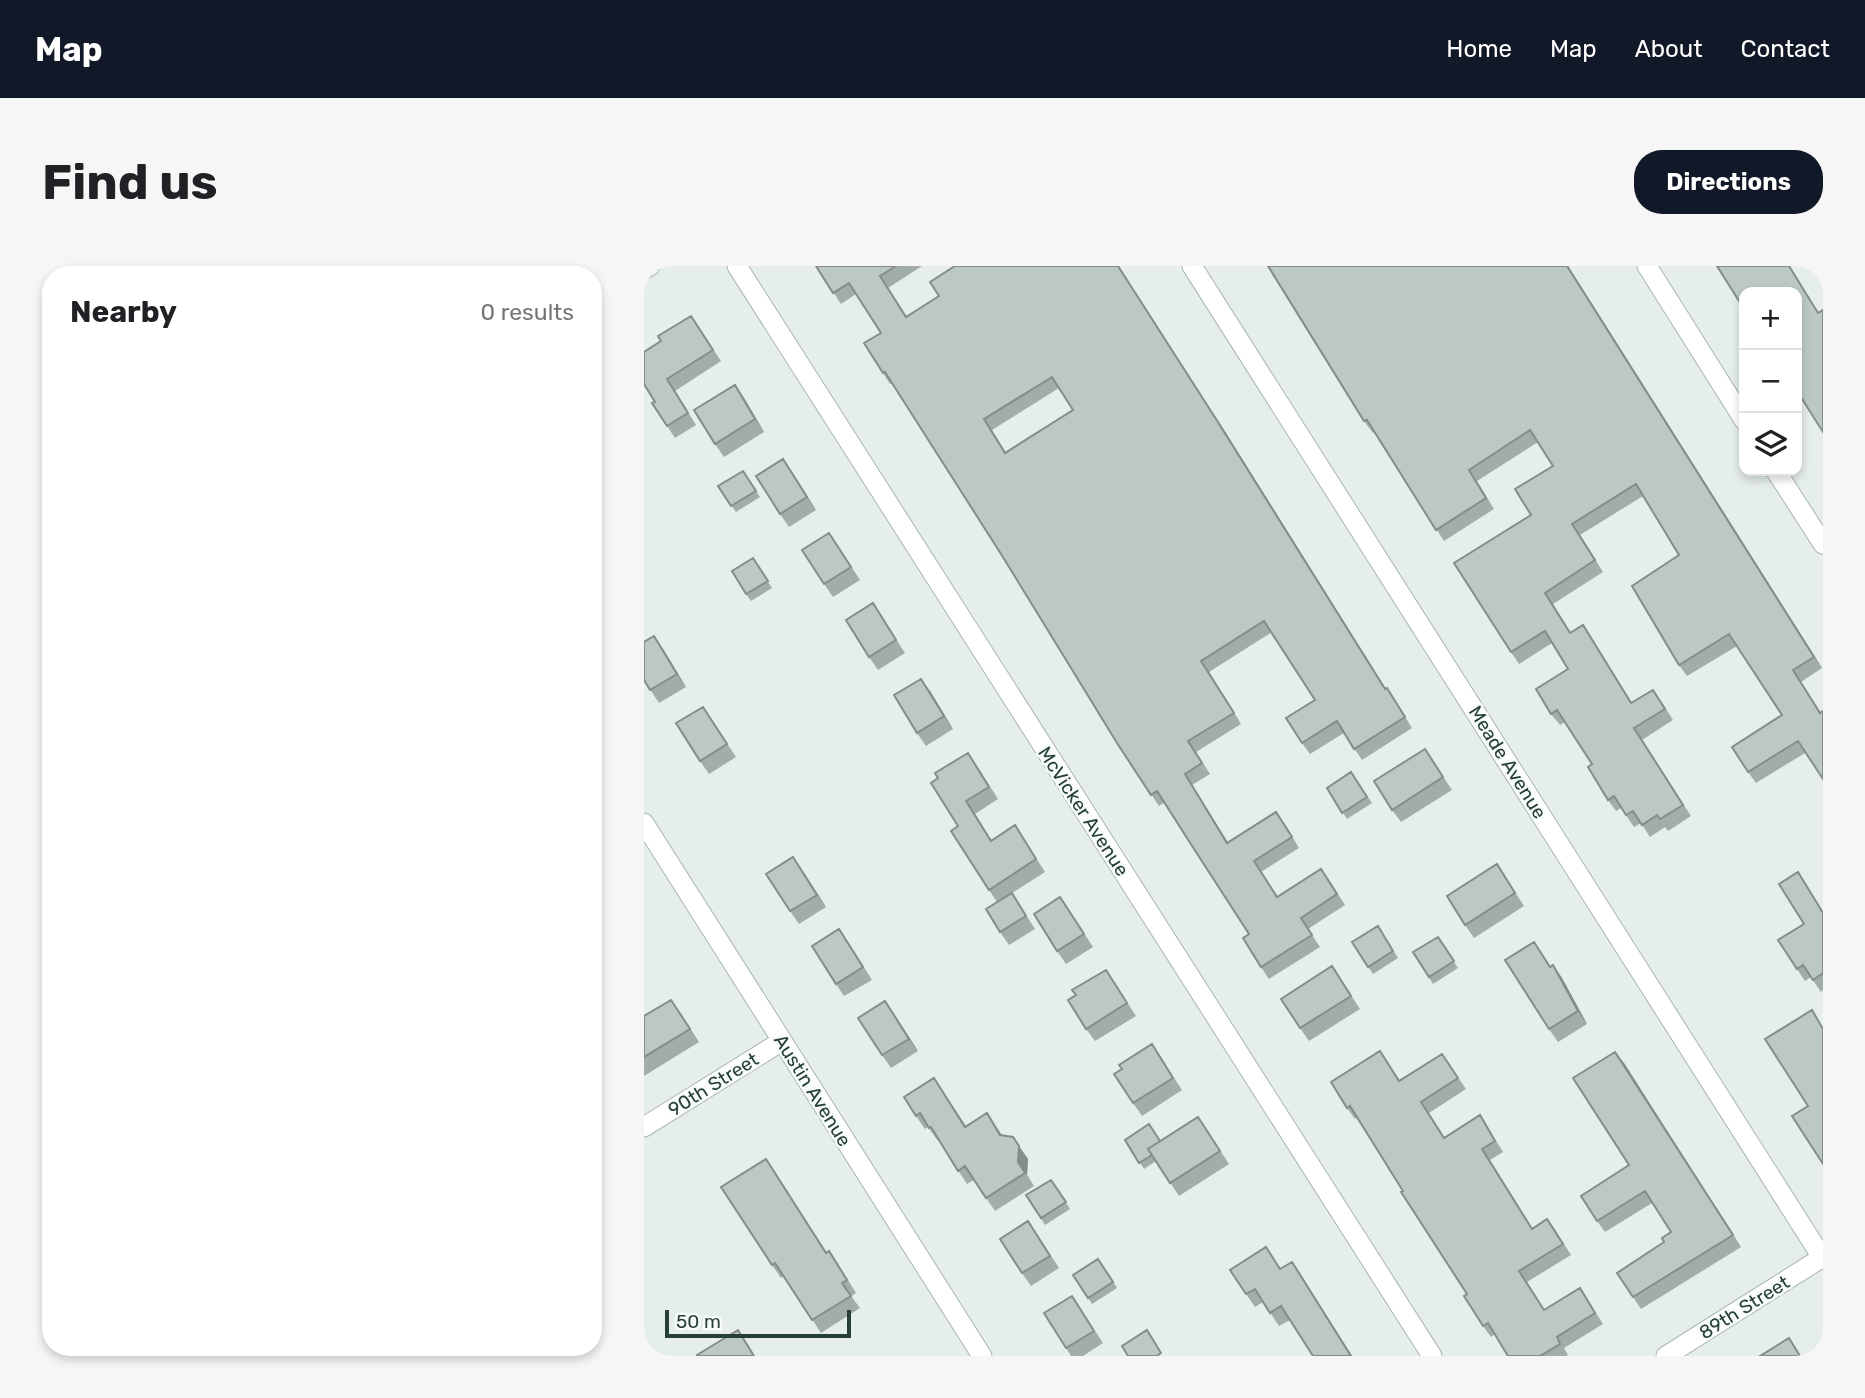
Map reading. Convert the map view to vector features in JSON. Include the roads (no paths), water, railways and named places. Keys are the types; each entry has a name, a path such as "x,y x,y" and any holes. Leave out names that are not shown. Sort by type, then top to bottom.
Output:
{"street":[{"path":"644,270 650,266"},
{"name":"McVicker Avenue","path":"737,266 1432,1356"},
{"name":"Meade Avenue","path":"1192,266 1823,1258"},
{"path":"1647,266 1740,413"},
{"path":"1779,476 1823,544"},
{"name":"Austin Avenue","path":"644,823 980,1355"},
{"name":"90th Street","path":"644,1127 782,1041"},
{"name":"89th Street","path":"1666,1356 1823,1258"}]}
